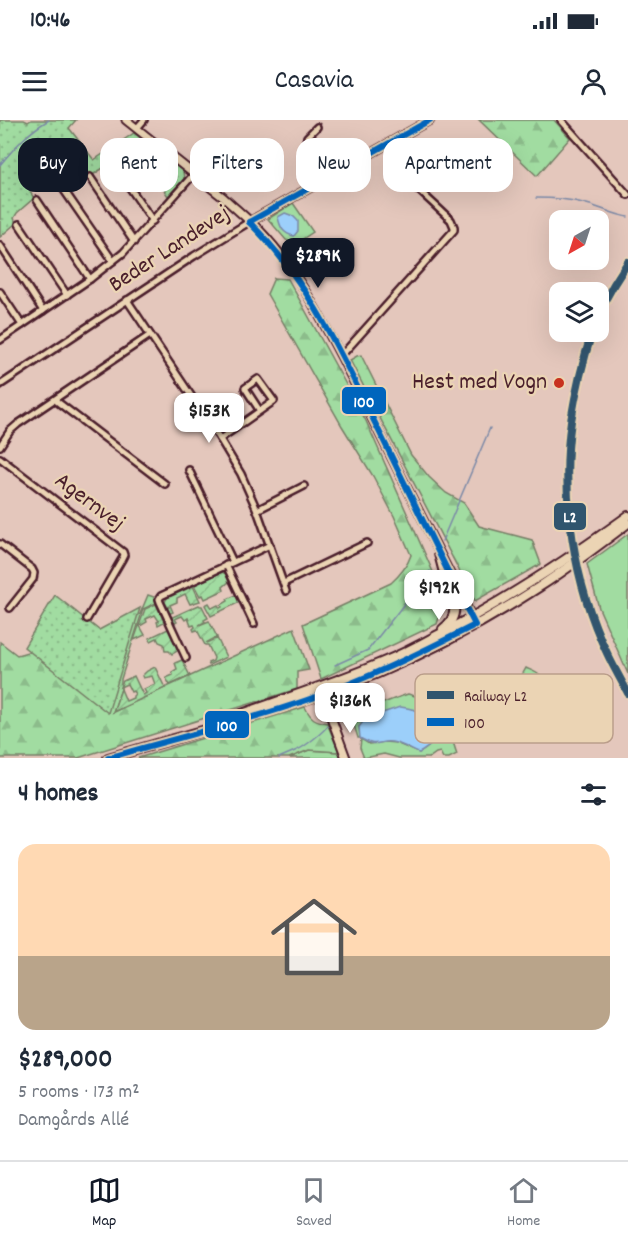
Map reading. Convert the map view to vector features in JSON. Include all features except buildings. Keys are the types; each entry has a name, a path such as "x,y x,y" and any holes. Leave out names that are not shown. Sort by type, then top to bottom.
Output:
{"main road":[{"path":"108,758 259,716 473,622 628,516"},
{"path":"321,690 378,673 421,653 541,586 628,523"},
{"path":"417,646 447,626 453,616 455,604 439,554"}],"street":[{"path":"126,120 190,171"},
{"path":"137,128 144,120"},
{"name":"Beder Landevej","path":"371,153 430,120"},
{"path":"561,120 628,195"},
{"path":"307,138 317,127"},
{"path":"90,177 134,242"},
{"path":"0,338 67,295 113,261 134,242 190,179"},
{"path":"65,192 113,261"},
{"path":"133,192 153,221"},
{"path":"216,192 272,246 296,278 319,315 473,622"},
{"name":"Beder Landevej","path":"0,385 194,256 302,192"},
{"path":"341,356 454,230 451,220 421,192"},
{"path":"37,200 90,279"},
{"path":"19,224 67,295"},
{"path":"0,245 43,311"},
{"path":"0,292 22,325"},
{"path":"127,300 242,474 286,591"},
{"path":"0,446 18,424 150,335"},
{"path":"220,439 260,411 274,401 258,379 245,388 260,411"},
{"path":"55,400 165,484"},
{"name":"Agernvej","path":"0,458 123,552 122,560 87,619"},
{"path":"189,470 233,562"},
{"path":"257,510 304,486"},
{"path":"284,583 367,543"},
{"path":"0,544 34,573 33,579 10,608"},
{"path":"186,658 159,599 164,594 270,545"},
{"path":"226,565 254,624"},
{"path":"321,690 346,758"}],"green space":[{"path":"0,120 28,122 31,120 76,120 69,128 77,138 18,138 18,192 30,192 34,198 17,213 14,218 16,223 0,237"},
{"path":"479,120 554,120 570,138 537,176 513,153 513,138 498,138"},
{"path":"134,133 140,138 127,138"},
{"path":"88,152 94,160 100,156 100,170 91,176 88,174"},
{"path":"178,167 183,171 184,179 178,185"},
{"path":"293,203 313,232 295,244 286,240 268,219"},
{"path":"274,278 288,279 366,421 445,599 437,624 321,679 303,624 391,583 403,571 411,555 373,476 267,294"},
{"path":"361,355 411,455 429,477 446,493 464,503 479,526 532,540 541,564 475,601 350,360"},
{"path":"628,534 628,674 599,608 587,564"},
{"path":"222,572 226,574 229,582 223,587 224,590 205,599 203,595 200,596 194,585"},
{"path":"193,586 200,601 190,604 185,594 170,605 173,612 168,614 166,609 169,607 165,602 167,598"},
{"path":"55,595 99,630 140,608 108,713 24,647"},
{"path":"148,595 154,597 156,603 143,609 113,712 294,628 309,670 297,672 297,689 78,758 0,758 0,642 17,655 126,624 140,614"},
{"path":"236,595 240,602 211,616 205,605 209,603 212,608 218,605 220,608 228,601 227,599"},
{"path":"156,604 164,622 158,625 159,621 155,615 146,619 147,622 140,626 145,635 134,640 145,609"},
{"path":"199,605 202,606 208,618 199,625 209,621 217,637 206,643 217,638 226,657 209,665 208,663 214,658 197,630 194,631 194,625 191,626 188,618 185,620 182,616 175,619 177,622 173,624 170,618"},
{"path":"168,629 179,650 172,654 165,651 164,644 157,638 151,641 149,638"},
{"path":"182,660 190,676 170,685 166,678 173,675 172,672 177,669 175,663"},
{"path":"155,667 165,688 113,712 121,689 126,701 133,698 135,694 131,692 127,684 120,687 123,681 134,676 143,695 146,693 144,689 155,684 152,676 143,678 142,676"},
{"path":"526,668 537,674 523,674"},
{"path":"408,694 415,696 415,731 359,727 360,738 358,738 353,722 372,708"},
{"path":"305,707 314,719 327,723 339,752 309,750 289,758 138,758"},
{"path":"361,739 369,744 396,743 419,753 431,743 453,743 457,754 449,758 443,758 440,752 429,758 399,758 384,754 364,758 360,748"},
{"path":"309,750 339,752 341,758 289,758"}],"water":[{"path":"285,213 298,221 298,231 294,236 285,232 280,224 278,217"},
{"path":"400,707 415,710 415,743 431,743 419,753 396,743 371,743 360,738 359,727 365,719"}],"waterway":[{"path":"0,165 16,146 49,120"},
{"path":"536,198 577,202 628,217"},
{"path":"442,541 490,428"},
{"path":"335,665 368,650 430,571"},
{"path":"335,715 344,692"},
{"path":"279,758 304,746 328,725"}],"rail line":[{"name":"L2","path":"609,293 628,262"},
{"name":"L2","path":"589,342 571,421 568,449 567,479 572,539 578,569 596,627 628,693"}],"transit line":[{"name":"100","path":"249,222 430,120"},
{"name":"100","path":"108,758 258,716 329,692 392,666 475,625 321,318 289,268 249,222"}],"place":[{"name":"Hest med Vogn","path":"559,383"}]}
